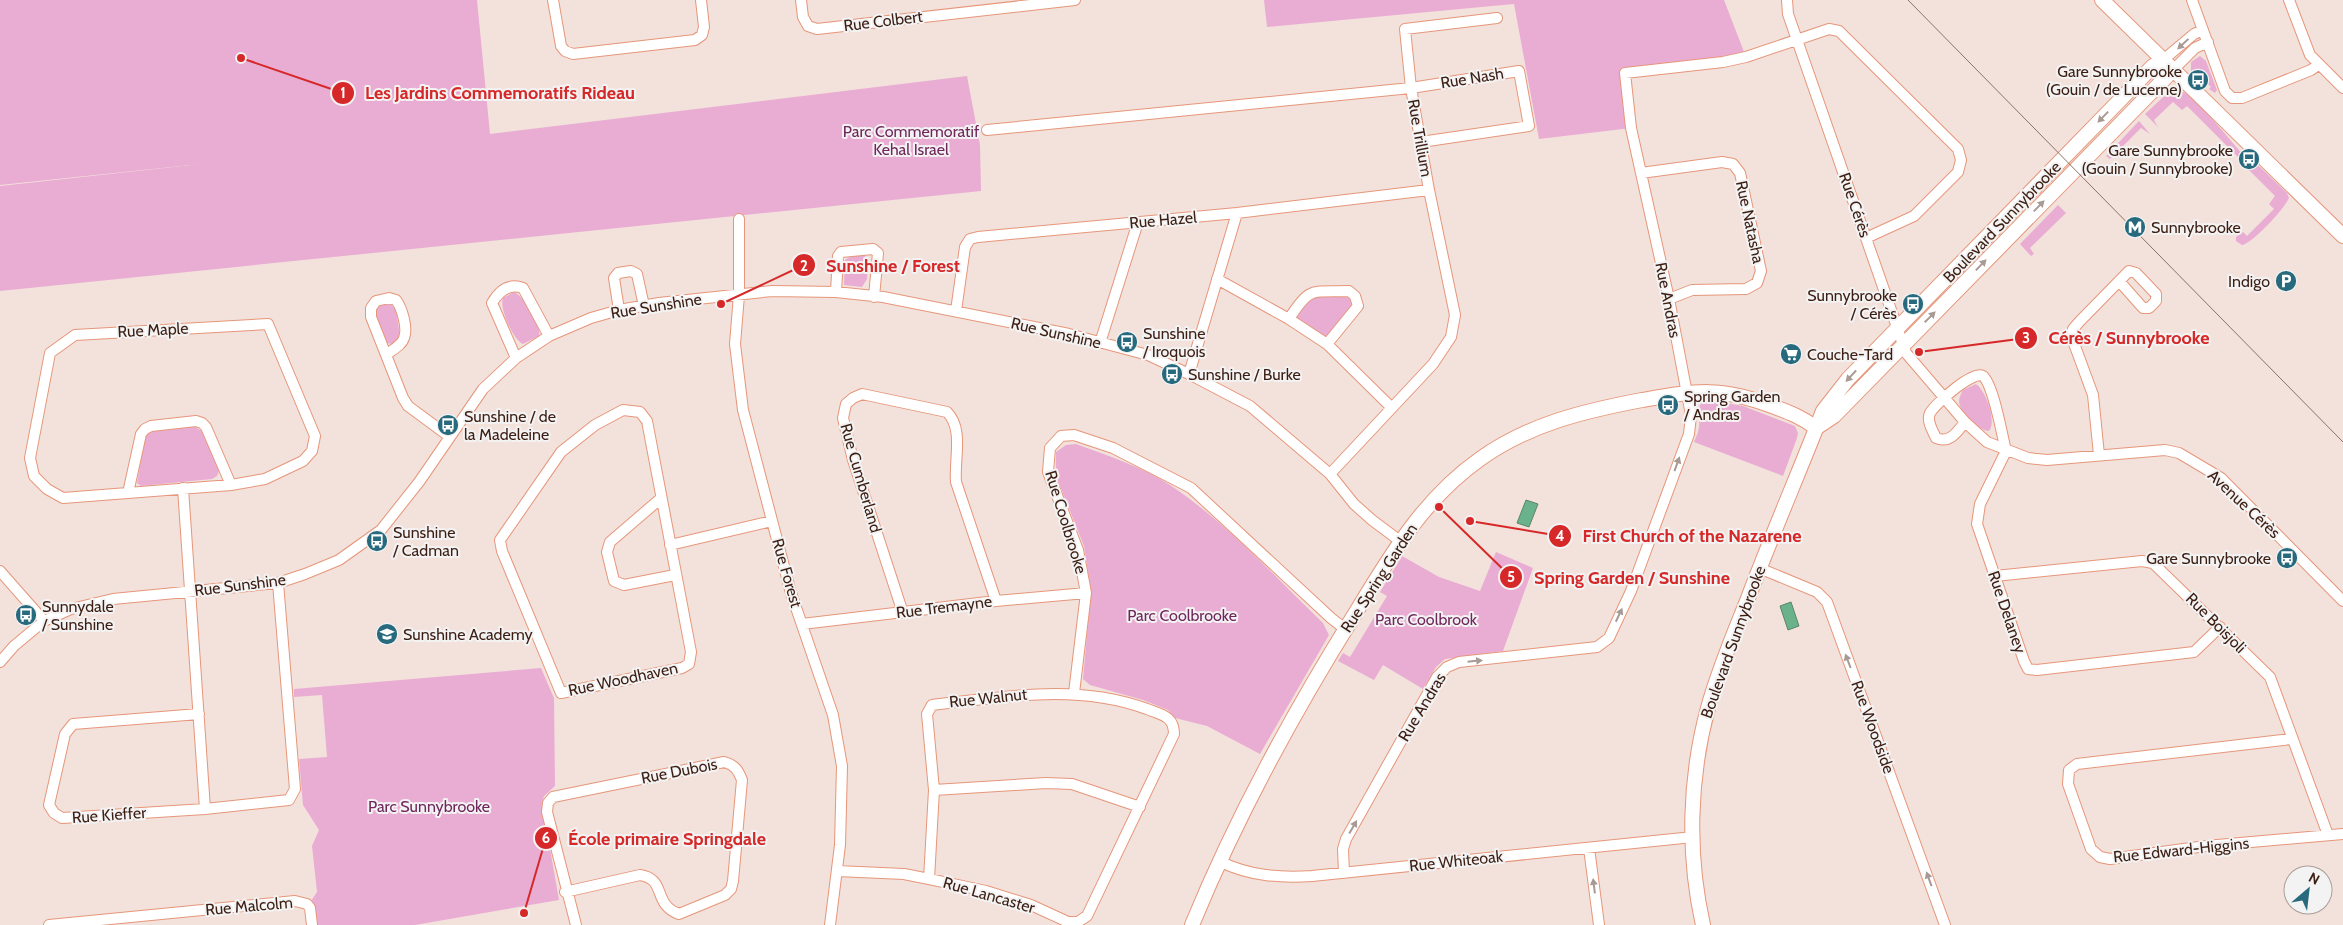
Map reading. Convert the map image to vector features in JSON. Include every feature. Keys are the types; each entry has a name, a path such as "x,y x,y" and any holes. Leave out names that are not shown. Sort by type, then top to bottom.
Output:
{"street":[{"path":"553,0 561,46 565,51 573,54 695,40 702,35 704,27 701,0"},
{"name":"Rue Colbert","path":"801,0 803,17 808,26 817,28 988,4 1075,0"},
{"name":"Rue Cérès","path":"1787,0 1788,14 1797,41 1903,345 1908,355 1965,422 1987,442 2006,451"},
{"path":"2102,0 2343,236"},
{"path":"2192,0 2229,97 2234,99 2279,84 2318,65"},
{"path":"2289,0 2307,49 2318,65 2343,88"},
{"path":"1412,88 1405,28 1497,18"},
{"name":"Rue Andras","path":"1344,873 1343,849 1346,839 1437,678 1447,667 1459,662 1597,647 1609,638 1631,592 1689,434 1692,420 1669,299 1631,128 1625,72 1746,58 1829,30 1839,31 1958,149 1961,160 1958,172 1914,216 1866,238"},
{"name":"Boulevard Sunnybrooke","path":"1816,428 1834,416 2168,65 2192,35 2203,30"},
{"name":"Boulevard Sunnybrooke","path":"1702,925 1696,886 1693,838 1696,776 1708,708 1759,568 1823,411 1840,388 2153,66 2168,65 2208,42"},
{"name":"Rue Nash","path":"1412,88 1519,71 1529,126 1421,142"},
{"name":"Rue Trillium","path":"987,130 1412,88 1429,190 1455,315 1451,337 1443,351 1330,474"},
{"name":"Rue Natasha","path":"1641,173 1722,162 1733,164 1740,173 1761,271 1757,283 1746,289 1692,290 1669,299"},
{"name":"Rue Hazel","path":"956,311 965,248 970,239 1429,190"},
{"path":"1189,374 1237,212"},
{"name":"Rue Forest","path":"740,219 739,295 735,344 742,410 791,593 833,715 842,766 840,845 830,925"},
{"path":"1100,343 1138,222"},
{"path":"836,292 838,256 841,252 873,249 878,253 874,297"},
{"path":"619,310 614,278 618,274 631,271 637,274 644,306"},
{"path":"1217,279 1289,319 1327,344 1392,408"},
{"path":"2099,455 2093,395 2072,338 2073,330 2119,281"},
{"path":"516,358 492,303 502,290 517,286 523,288 549,336"},
{"path":"1289,319 1302,298 1311,292 1348,290 1355,296 1358,306 1327,344"},
{"name":"Rue Sunshine","path":"0,662 14,646 44,621 71,609 113,599 278,582 305,574 339,560 381,530 419,482 484,389 516,358 549,336 591,318 619,310 772,291 836,292 874,297 956,311 1069,334 1148,355 1250,406 1330,474 1354,504 1400,541"},
{"path":"386,355 400,344 404,338 401,307 396,300 389,298 376,301 371,308 371,317 386,355 408,406 450,437"},
{"name":"Rue Maple","path":"268,324 315,436 312,451 303,460 265,479 230,485 63,498 48,489 34,476 30,458 50,353 75,335 268,324"},
{"path":"1965,422 1951,438 1942,441 1936,438 1929,421 1930,413 1956,387 1975,374 1981,374 1985,377 1993,397 2006,451"},
{"name":"Rue Spring Garden","path":"1192,925 1270,762 1345,629 1400,541 1425,508 1447,486 1479,460 1512,439 1545,424 1584,412 1686,393 1713,391 1744,396 1802,418 1816,428"},
{"name":"Rue Cumberland","path":"903,613 853,460 843,418 846,404 862,394 947,412 954,419 957,430 956,482 996,601"},
{"name":"Rue Woodhaven","path":"623,410 640,412 647,421 660,499 691,652 689,664 682,668 561,693 502,551 500,540 504,531 561,452 595,425 623,410"},
{"path":"128,493 141,434 145,428 196,421 202,423 206,428 230,485"},
{"name":"Rue Coolbrooke","path":"1074,693 1086,593 1078,550 1048,472 1050,448 1061,436 1074,435 1113,448 1191,488 1345,629"},
{"name":"Avenue Cérès","path":"2006,451 2028,458 2047,460 2165,450 2179,453 2221,478 2244,499 2343,602"},
{"name":"Rue Delaney","path":"2006,451 1977,514 1976,524 2028,669 2037,670 2194,652 2220,627"},
{"path":"183,488 205,809"},
{"path":"660,499 610,542 607,552 614,581 624,585 675,575"},
{"path":"670,545 772,521"},
{"name":"Rue Boisjoli","path":"1995,576 2142,561 2153,563 2270,677 2291,739 2328,835"},
{"name":"Rue Woodside","path":"1759,568 1818,592 1827,602 1945,925"},
{"path":"0,571 44,621"},
{"name":"Rue Kieffer","path":"199,714 73,724 65,734 49,805 54,813 62,818 205,809 289,800 293,797 295,789 278,582"},
{"name":"Rue Tremayne","path":"802,624 996,601 1086,593"},
{"name":"Rue Walnut","path":"929,879 934,790 927,714 932,705 1040,693 1074,693 1124,700 1168,717 1174,724 1174,734"},
{"name":"Rue Lancaster","path":"836,871 904,874 986,891 1031,905 1068,922 1078,922 1087,916 1174,734"},
{"name":"Rue Edward-Higgins","path":"2291,739 2077,764 2069,770 2068,784 2092,849 2100,857 2110,859 2206,846 2343,834"},
{"name":"Rue Dubois","path":"565,892 640,875 649,877 656,883 664,904 669,910 679,914 725,895 731,889 733,881 742,780 739,770 732,764 724,762 553,797 548,803 547,812 565,892 576,925"},
{"path":"934,790 1046,783 1072,784 1140,807"},
{"name":"Rue Whiteoak","path":"1221,862 1242,871 1276,877 1344,873 1693,838"},
{"path":"1589,848 1599,925"},
{"name":"Rue Malcolm","path":"49,925 295,901 302,902 310,908 312,925"}],"green space":[{"name":"Parc Commemoratif Kehal Israel","path":"0,0 477,0 490,134 967,76 980,145 981,191 0,291 0,186 210,163 0,185"},
{"path":"1264,0 1724,0 1746,57 1626,73 1631,128 1539,139 1514,4 1267,27"},
{"path":"2200,56 2206,61 2217,90 2215,93 2209,89 2211,87 2207,83 2205,85 2191,71 2191,62"},
{"path":"2174,87 2182,91 2202,108 2249,161 2245,164 2187,106 2182,110 2173,102 2154,120 2158,127 2145,114"},
{"path":"2139,121 2150,134 2141,128 2110,159 2106,156"},
{"path":"2255,164 2287,193 2289,198 2268,225 2242,245 2236,241 2236,237 2243,232 2247,236 2274,209 2269,204 2275,196 2249,170"},
{"path":"2058,205 2066,213 2030,248 2034,254 2031,256 2020,244"},
{"path":"864,255 868,260 867,279 862,287 844,285 845,260 851,256"},
{"path":"514,292 523,299 538,325 539,336 523,344 515,337 511,330 503,309 503,298"},
{"path":"1327,295 1345,295 1352,301 1351,307 1327,339 1294,316 1310,299"},
{"path":"389,303 396,309 400,336 393,344 386,343 375,314 377,307"},
{"path":"1976,384 1987,399 1989,406 1992,420 1989,431 1980,428 1960,406 1959,402 1963,390"},
{"path":"1709,400 1743,406 1795,426 1798,433 1797,438 1783,476 1694,442 1699,428 1699,407"},
{"path":"194,426 203,432 219,471 217,476 212,479 141,486 137,483 145,437 149,433 167,427"},
{"name":"Parc Coolbrooke","path":"1076,444 1148,473 1170,485 1191,500 1231,533 1323,623 1329,635 1260,754 1207,726 1175,718 1168,710 1143,700 1090,685 1083,679 1091,592 1084,546 1056,476 1056,452 1066,445"},
{"name":"Parc Coolbrook","path":"1496,552 1533,568 1503,651 1445,659 1436,667 1423,689 1383,665 1374,680 1338,661 1343,653 1350,657 1387,596 1380,592 1402,556 1439,577 1480,591"},
{"name":"Parc Sunnybrooke","path":"541,668 554,698 555,786 544,796 542,803 559,900 415,925 317,925 315,908 311,901 317,892 312,846 319,830 303,805 299,759 327,757 322,695 294,697 294,689"}],"shaded area":[{"path":"1526,500 1538,504 1529,527 1517,523"},
{"path":"1791,602 1799,626 1788,630 1780,606"}],"tram line":[{"path":"1908,0 2343,442"}],"place":[{"name":"Les Jardins Commemoratifs Rideau","path":"241,58"},
{"name":"Gare Sunnybrooke (Gouin / de Lucerne)","path":"2198,80"},
{"name":"Gare Sunnybrooke (Gouin / Sunnybrooke)","path":"2249,159"},
{"name":"Sunnybrooke","path":"2135,227"},
{"name":"Indigo","path":"2286,281"},
{"name":"Sunshine / Forest","path":"721,304"},
{"name":"Sunnybrooke / Cérès","path":"1913,304"},
{"name":"Sunshine / Iroquois","path":"1127,342"},
{"name":"Cérès / Sunnybrooke","path":"1919,352"},
{"name":"Couche-Tard","path":"1791,354"},
{"name":"Sunshine / Burke","path":"1172,374"},
{"name":"Spring Garden / Andras","path":"1668,405"},
{"name":"Sunshine / de la Madeleine","path":"448,425"},
{"name":"Spring Garden / Sunshine","path":"1439,507"},
{"name":"First Church of the Nazarene","path":"1470,521"},
{"name":"Sunshine / Cadman","path":"377,541"},
{"name":"Gare Sunnybrooke","path":"2287,558"},
{"name":"Sunnydale / Sunshine","path":"26,615"},
{"name":"Sunshine Academy","path":"387,634"},
{"name":"École primaire Springdale","path":"524,913"}]}
